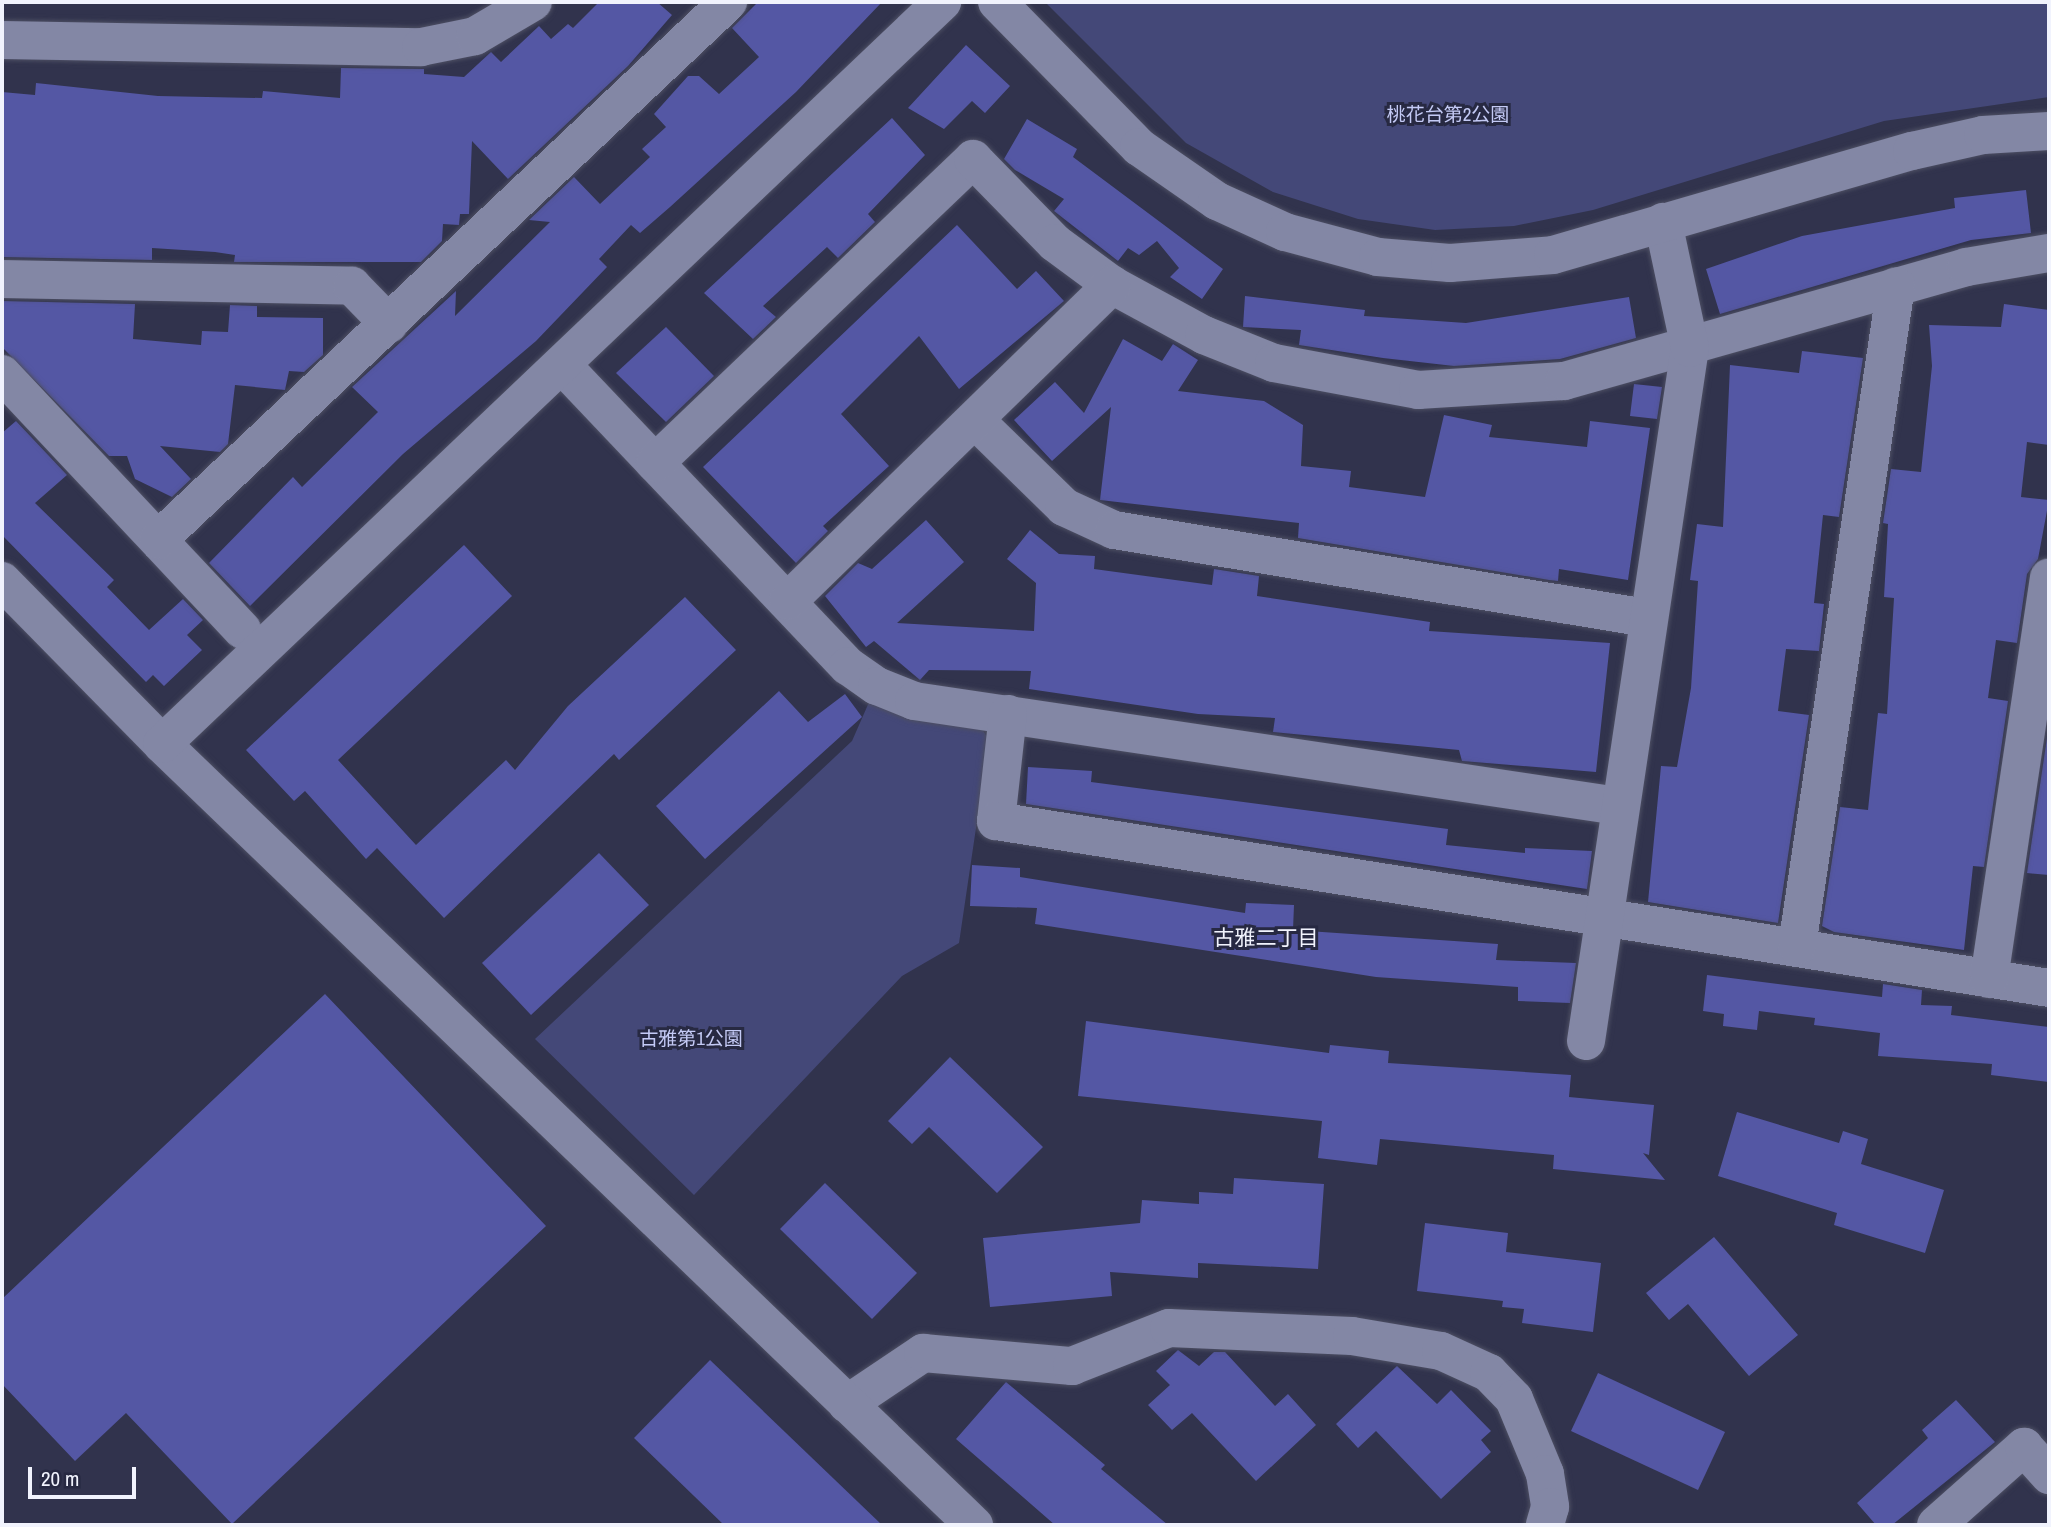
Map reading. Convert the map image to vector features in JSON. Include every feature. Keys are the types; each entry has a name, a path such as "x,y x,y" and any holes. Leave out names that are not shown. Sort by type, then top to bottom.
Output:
{"street":[{"path":"2,40 421,47 475,36 533,2"},
{"path":"158,540 728,2"},
{"path":"162,744 563,366 942,2"},
{"path":"997,2 1139,147 1217,201 1285,232 1378,257 1450,263 1553,255 1912,151 1983,135 2049,131"},
{"path":"655,463 973,159 1055,243 1112,285 1204,335 1274,363 1418,390 1563,381 1690,348 1896,286 2049,253"},
{"path":"1586,1041 1618,806 1690,348 1663,222"},
{"path":"2,279 352,286 389,324"},
{"path":"788,601 977,422 1112,285"},
{"path":"1797,946 1896,286"},
{"path":"563,366 848,666 877,686 915,701 1618,806"},
{"path":"2,374 242,630"},
{"path":"977,422 1064,507 1114,530 1647,618"},
{"path":"1989,979 2049,577"},
{"path":"2,581 162,744 974,1525"},
{"path":"1008,714 996,821 2049,988"},
{"path":"847,1404 923,1353 1072,1366 1169,1328 1352,1336 1441,1351 1489,1373 1514,1399 1545,1474 1550,1507 1545,1525"},
{"path":"1936,1525 2024,1447 2049,1475"}],"green space":[{"name":"桃花台第2公園","path":"1045,2 2049,2 2049,97 1884,121 1593,210 1514,226 1435,230 1358,219 1273,192 1186,143"},
{"name":"古雅第1公園","path":"870,700 980,726 989,740 959,943 902,976 694,1195 535,1039 852,741"}],"building":[{"path":"599,2 657,2 672,15 628,66 508,179 472,141 469,214 460,214 459,225 443,224 442,241 421,262 234,262 235,255 152,248 152,260 2,257 2,92 35,95 36,83 158,96 262,98 263,91 340,98 341,68 424,69 424,74 464,77 491,52 501,62 539,26 551,39 568,24 573,28"},
{"path":"758,2 882,2 796,92 670,207 640,233 631,225 599,259 607,267 536,341 403,454 250,606 209,563 293,477 302,487 378,412 352,387 456,291 455,316 550,222 529,220 574,177 600,204 650,157 642,149 666,127 654,114 688,76 699,76 719,94 759,57 732,28"},
{"path":"966,45 1010,86 985,113 972,101 944,129 908,108"},
{"path":"892,118 925,155 868,214 875,222 838,258 827,247 763,306 776,317 753,339 704,293"},
{"path":"1027,119 1077,149 1073,157 1223,269 1202,299 1170,277 1179,268 1157,241 1139,255 1128,248 1118,261 1054,211 1064,199 1015,170 1004,159"},
{"path":"2026,190 2031,233 1971,240 1720,314 1706,269 1802,236 1955,208 1954,198"},
{"path":"957,225 1017,289 1036,271 1064,301 959,389 919,336 841,414 889,466 823,526 828,531 796,563 703,467"},
{"path":"1245,296 1365,310 1364,316 1466,323 1629,297 1636,338 1560,359 1454,366 1299,345 1301,330 1243,327"},
{"path":"2,301 135,304 133,339 201,345 202,331 228,332 230,305 257,306 257,317 323,318 323,355 304,372 289,371 285,390 235,385 228,444 220,452 160,446 191,479 172,497 135,479 127,456 109,456 3,348"},
{"path":"2004,304 2049,310 2049,445 2027,442 2021,497 2049,500 2038,559 2027,574 2017,643 1996,640 1988,698 2008,701 1984,867 1973,866 1964,950 1834,932 1822,926 1840,807 1868,810 1878,713 1887,714 1894,598 1884,597 1888,524 1883,523 1891,469 1921,472 1932,366 1929,325 2001,327"},
{"path":"666,327 714,376 666,422 616,373"},
{"path":"1123,339 1162,361 1173,344 1198,360 1178,391 1264,401 1303,425 1301,466 1351,471 1349,487 1425,497 1444,415 1492,425 1489,437 1587,447 1590,421 1650,428 1628,580 1559,569 1558,581 1549,580 1298,538 1299,523 1100,500 1111,407 1052,461 1014,420 1055,382 1084,413"},
{"path":"1802,351 1863,358 1839,517 1823,515 1814,603 1824,604 1819,651 1786,649 1778,711 1809,715 1778,923 1648,902 1661,766 1677,767 1691,688 1698,581 1690,580 1697,524 1723,527 1730,365 1799,373"},
{"path":"1634,384 1662,387 1657,419 1630,416"},
{"path":"16,421 67,475 35,503 114,580 107,587 149,630 183,599 203,620 187,635 202,650 164,686 153,675 146,682 2,535 2,433"},
{"path":"926,520 964,562 897,623 1034,631 1036,583 1007,559 1030,530 1059,554 1095,556 1094,569 1212,585 1214,569 1259,576 1257,596 1430,622 1429,631 1610,643 1596,772 1462,761 1459,750 1273,732 1275,718 1198,714 1029,689 1031,671 929,670 920,680 874,641 866,647 825,596 858,563 872,569"},
{"path":"464,545 512,596 338,760 416,845 506,760 515,770 568,706 685,597 736,650 619,760 614,754 444,918 377,848 366,859 305,791 294,801 246,750"},
{"path":"779,691 808,722 845,694 862,717 705,859 656,806"},
{"path":"2049,724 2049,875 2027,873"},
{"path":"1028,767 1092,771 1091,782 1448,829 1446,845 1525,853 1525,848 1592,851 1587,889 1026,804"},
{"path":"599,853 649,905 531,1015 482,963"},
{"path":"972,865 1020,868 1020,877 1245,913 1246,903 1294,905 1293,930 1498,944 1496,960 1576,963 1570,1003 1518,1001 1518,987 1376,977 1035,924 1037,908 970,906"},
{"path":"1707,975 1882,997 1883,984 1922,990 1921,1005 1952,1006 1951,1015 2049,1027 2049,1082 1991,1075 1992,1064 1878,1056 1880,1033 1814,1025 1815,1018 1759,1011 1757,1030 1723,1026 1724,1014 1703,1011"},
{"path":"325,994 546,1226 232,1524 126,1413 75,1461 2,1384 2,1299"},
{"path":"1086,1021 1329,1053 1330,1045 1389,1051 1388,1063 1571,1075 1569,1097 1654,1105 1649,1155 1643,1153 1665,1180 1553,1169 1554,1155 1380,1139 1377,1165 1318,1158 1322,1121 1078,1096"},
{"path":"950,1057 1043,1147 997,1193 929,1127 912,1144 888,1121"},
{"path":"1737,1112 1839,1143 1843,1131 1868,1139 1861,1164 1944,1190 1925,1253 1834,1225 1837,1213 1718,1176"},
{"path":"1234,1178 1324,1184 1318,1269 1198,1263 1198,1278 1110,1272 1112,1296 990,1307 983,1238 1140,1223 1142,1200 1199,1204 1199,1192 1233,1194"},
{"path":"825,1183 917,1273 872,1319 780,1229"},
{"path":"1425,1223 1508,1233 1506,1252 1601,1263 1593,1332 1522,1323 1524,1309 1502,1307 1503,1301 1417,1291"},
{"path":"1714,1237 1798,1335 1749,1376 1688,1304 1669,1320 1646,1293"},
{"path":"1178,1350 1199,1366 1214,1352 1225,1352 1275,1406 1288,1394 1316,1425 1256,1481 1192,1413 1172,1430 1148,1405 1170,1385 1156,1371"},
{"path":"710,1360 882,1525 724,1525 634,1438"},
{"path":"1397,1366 1437,1404 1451,1390 1491,1431 1481,1440 1491,1452 1441,1499 1376,1431 1358,1448 1336,1424"},
{"path":"1598,1373 1725,1432 1698,1490 1571,1431"},
{"path":"1006,1382 1105,1465 1101,1469 1168,1525 1055,1525 956,1439"},
{"path":"1956,1400 1995,1442 1892,1525 1876,1525 1857,1503 1928,1438 1922,1430"}],"district":[{"name":"古雅二丁目","path":"1266,938"}]}
